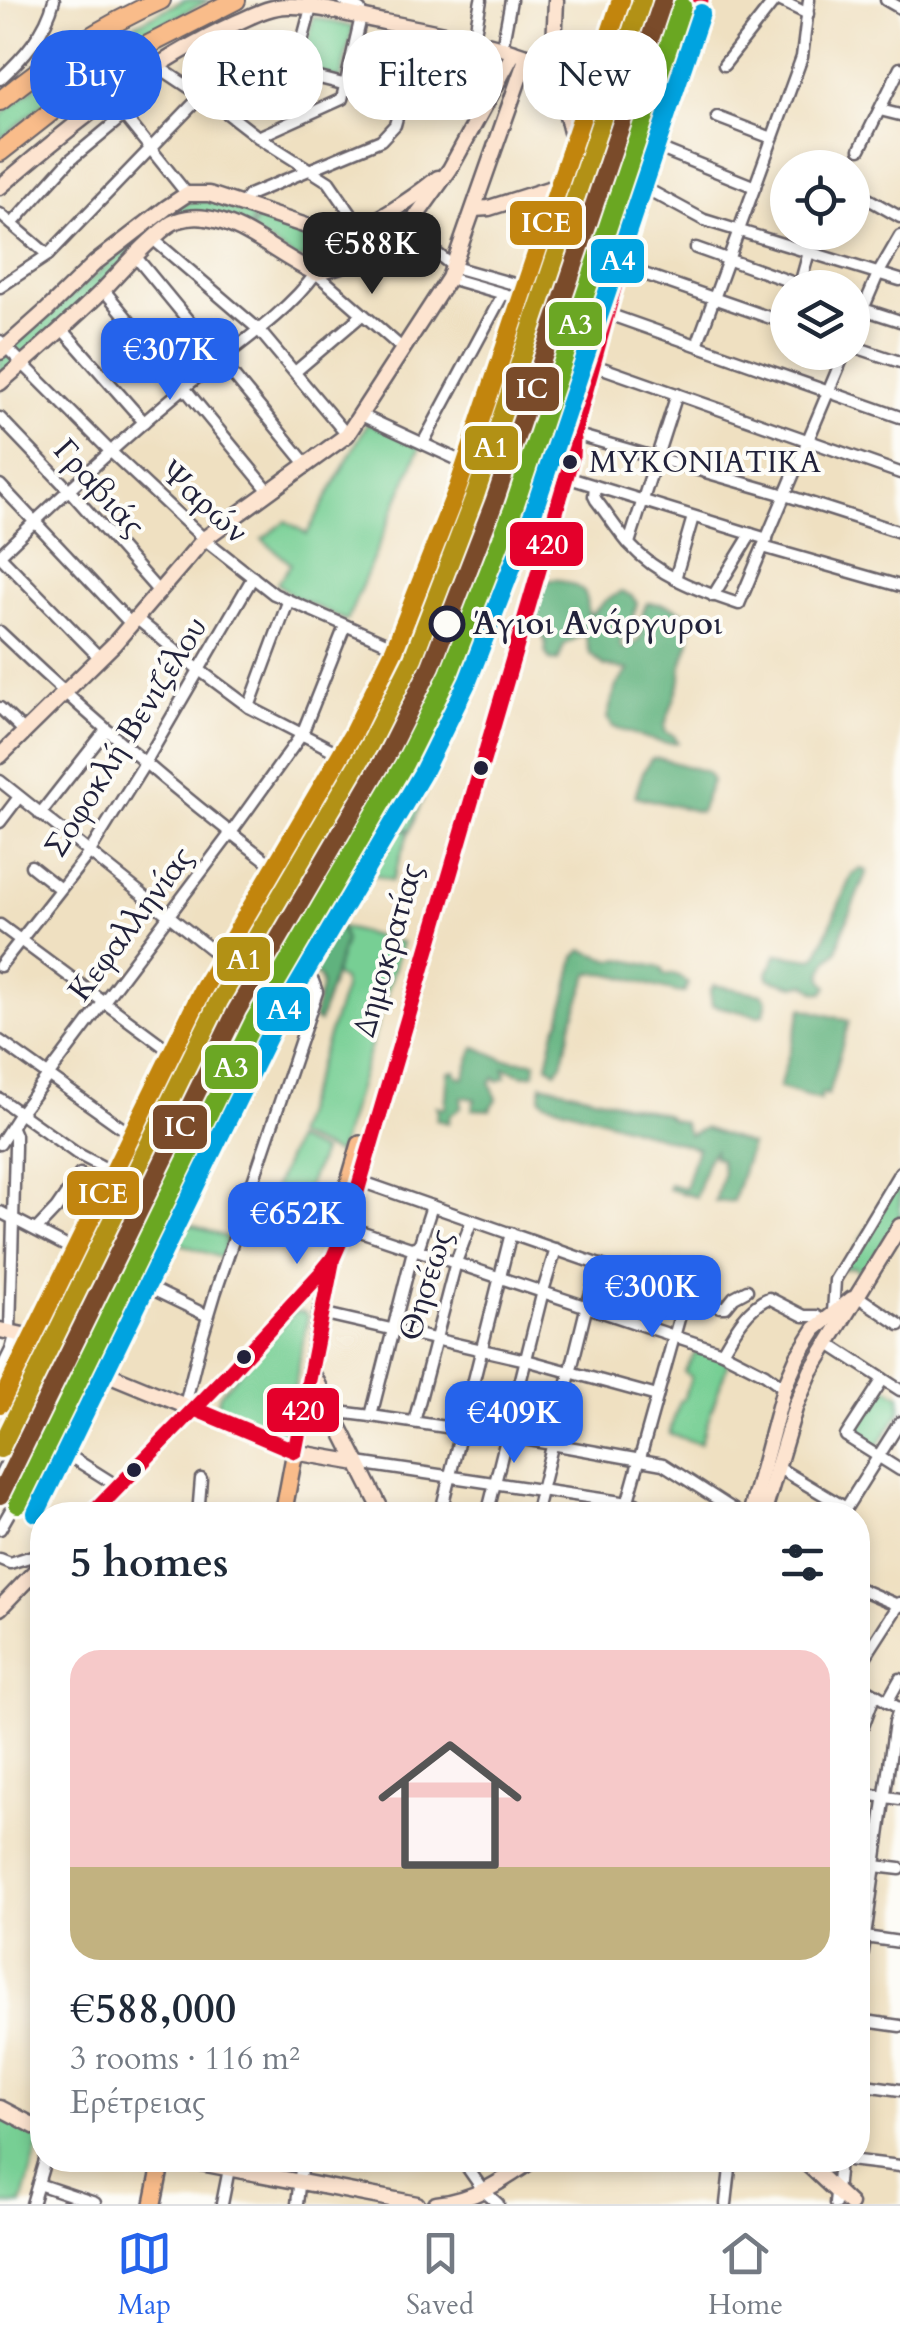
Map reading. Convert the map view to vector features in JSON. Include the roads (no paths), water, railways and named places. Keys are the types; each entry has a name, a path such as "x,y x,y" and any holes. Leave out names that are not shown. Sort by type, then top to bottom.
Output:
{"highway":[{"path":"121,20 141,0"},
{"path":"0,102 43,67 161,0"},
{"path":"0,152 98,75 236,0"}],"main road":[{"name":"Δημοκρατίας","path":"342,1224 360,1181 572,457 574,435 624,260 638,190 686,32 690,6"},
{"name":"Δημοκρατίας","path":"613,292 619,222 628,186 675,30 690,6"},
{"name":"Δημοκρατίας","path":"334,1255 554,481 562,455 574,435"},
{"path":"285,1502 334,1255"},
{"path":"302,1410 312,1404 332,1410"},
{"path":"152,2172 156,2185"},
{"path":"153,2204 159,2172"}],"street":[{"path":"0,79 33,44 45,24 52,0"},
{"path":"342,0 360,10 358,30"},
{"path":"475,30 482,0"},
{"path":"0,756 134,622 204,539 347,436 452,272 474,209 514,52 512,0"},
{"path":"555,30 556,0"},
{"path":"563,30 566,0"},
{"path":"633,30 644,0"},
{"path":"724,65 777,0 808,14"},
{"path":"697,345 802,57 809,0"},
{"path":"886,0 900,8"},
{"path":"162,63 265,10 286,6 424,30"},
{"path":"690,6 624,260 770,318"},
{"path":"304,30 310,8"},
{"path":"503,49 523,55"},
{"path":"503,73 514,52"},
{"path":"860,149 900,68"},
{"path":"258,136 335,104 343,96"},
{"path":"880,110 900,115"},
{"path":"717,117 772,138"},
{"path":"0,288 48,254 182,118"},
{"path":"0,187 81,120"},
{"path":"12,224 70,160 118,120"},
{"path":"126,120 186,194"},
{"path":"237,120 329,182 363,226 430,248 452,272 503,294 544,299"},
{"path":"242,204 249,195 380,140 397,120"},
{"path":"100,658 0,555 110,450 306,287 316,272 395,248 478,120"},
{"path":"361,414 482,472 582,190 584,178 568,120"},
{"path":"656,147 755,187"},
{"path":"2,347 95,263 186,194 209,194 331,235 345,234 424,189 450,168"},
{"path":"474,209 489,208 584,178"},
{"path":"644,188 704,220 900,280"},
{"path":"870,200 900,217"},
{"path":"0,214 48,254"},
{"path":"0,383 175,221 203,217 229,225 316,272 404,350"},
{"path":"870,293 900,236"},
{"path":"153,240 258,328 347,436"},
{"path":"696,248 770,275"},
{"path":"804,270 809,252"},
{"path":"136,257 307,465"},
{"path":"452,272 544,299"},
{"path":"103,289 269,491"},
{"path":"423,443 503,294"},
{"path":"870,311 900,321"},
{"path":"608,314 900,417"},
{"path":"295,372 362,315"},
{"path":"62,328 144,422"},
{"name":"Ψαρών","path":"2,347 204,539 252,577 288,602 400,650 348,758"},
{"path":"870,352 900,362"},
{"path":"594,365 900,473"},
{"path":"595,486 596,500 629,543 661,572 738,604 837,370"},
{"path":"629,543 677,394"},
{"name":"Γραβιάς","path":"0,418 160,593"},
{"path":"574,435 900,532"},
{"path":"566,476 900,586"},
{"path":"0,484 134,622 250,707 348,758 247,978 100,1264 93,1290 0,1476"},
{"path":"675,579 693,517"},
{"path":"713,596 751,534"},
{"name":"Σοφοκλή Βενιζέλου","path":"0,966 90,853 252,577"},
{"path":"250,707 288,602"},
{"name":"Κεφαλληνίας","path":"0,1144 302,734 345,626"},
{"path":"0,632 145,763 230,834 292,879"},
{"path":"0,708 24,732"},
{"path":"40,814 106,730"},
{"path":"0,781 247,978 269,988"},
{"path":"0,822 19,797"},
{"path":"31,866 60,889"},
{"path":"0,925 197,1071"},
{"path":"0,1529 49,1443 269,988 282,971 290,971 313,981 318,992 208,1316 190,1407"},
{"path":"0,1041 157,1154"},
{"path":"0,1100 76,1153 141,1187"},
{"path":"0,1372 11,1350 8,1331 16,1146 12,1128"},
{"path":"768,1502 796,1405 811,1371 835,1280 900,1172"},
{"path":"36,1230 80,1174"},
{"path":"360,1181 724,1307 747,1290"},
{"path":"371,1416 392,1330 432,1206"},
{"path":"0,1212 100,1264"},
{"name":"Θησέως","path":"414,1422 456,1262 472,1220"},
{"path":"342,1224 722,1352 784,1388"},
{"path":"811,1371 899,1229"},
{"path":"443,1502 511,1233"},
{"path":"490,1502 556,1249"},
{"name":"Δημοκρατίας","path":"103,1502 190,1407 292,1305 334,1255"},
{"path":"538,1502 586,1305 600,1264"},
{"path":"129,1278 208,1316"},
{"path":"630,1320 641,1278"},
{"path":"628,1502 686,1294"},
{"path":"753,1502 784,1388 802,1347 826,1319 857,1296"},
{"path":"857,1296 900,1325"},
{"path":"722,1352 737,1328 760,1302 769,1298 804,1316 826,1319"},
{"path":"292,1305 302,1304 321,1313 526,1360 657,1396"},
{"path":"8,1331 304,1455 621,1502"},
{"path":"829,1344 900,1390"},
{"path":"310,1368 378,1502"},
{"path":"883,1378 847,1437 900,1470"},
{"path":"332,1410 640,1459 669,1466 723,1502"},
{"path":"850,1502 900,1423"},
{"path":"49,1443 118,1486"},
{"path":"778,1467 836,1502"},
{"path":"199,1502 201,1480"},
{"path":"0,1559 10,1563 30,1557"},
{"path":"0,1608 30,1577"},
{"path":"870,1593 899,1605 870,1648"},
{"path":"887,1702 900,1679"},
{"path":"870,1691 899,1709 870,1888"},
{"path":"870,1708 875,1694"},
{"path":"870,1794 900,1798"},
{"path":"870,1866 900,1869"},
{"path":"870,1937 900,1942"},
{"path":"870,2022 900,2026"},
{"path":"870,2086 900,2090"},
{"path":"0,2108 30,2124"},
{"path":"870,2162 900,2166"},
{"path":"32,2204 42,2172"},
{"path":"222,2204 232,2172"},
{"path":"258,2172 356,2199 417,2204"},
{"path":"296,2204 300,2172"},
{"path":"471,2172 498,2204"},
{"path":"436,2204 484,2190 516,2172"},
{"path":"726,2204 730,2172"},
{"path":"813,2172 836,2198 850,2204"},
{"path":"836,2198 838,2172"},
{"path":"38,2184 95,2203"}],"railway":[{"path":"603,215 603,222"}],"place":[{"name":"ΜΥΚΟΝΙΑΤΙΚΑ","path":"570,462"},
{"name":"Άγιοι Ανάργυροι","path":"447,624"}]}
